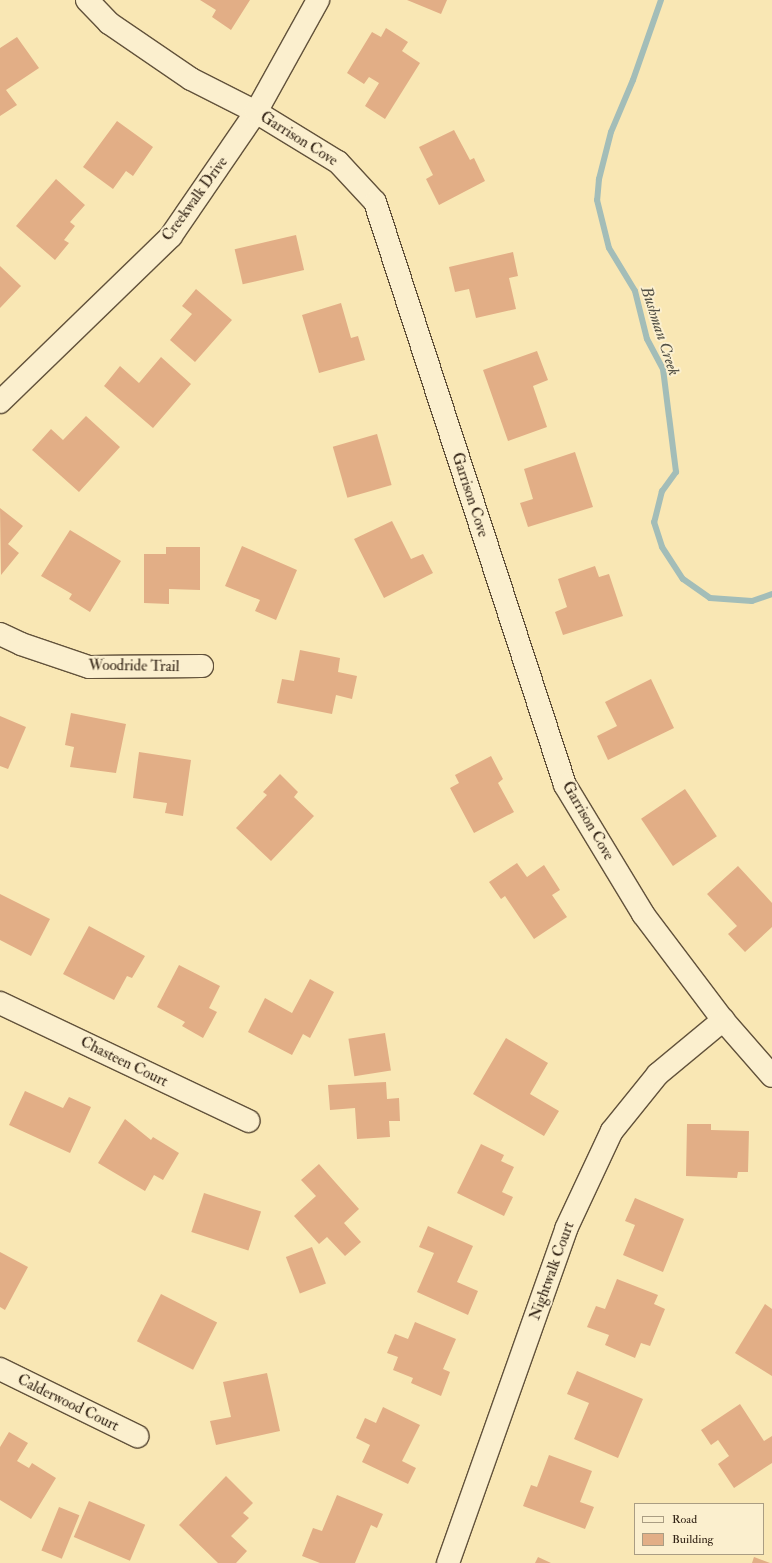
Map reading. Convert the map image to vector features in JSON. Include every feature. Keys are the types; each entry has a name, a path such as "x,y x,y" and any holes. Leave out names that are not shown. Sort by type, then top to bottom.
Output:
{"street":[{"name":"Garrison Cove","path":"87,0 108,22 191,78 256,112 338,162 375,202 565,785 643,914 723,1020 772,1076"},
{"name":"Creekwalk Drive","path":"0,402 171,236 256,112 318,0"},
{"name":"Woodride Trail","path":"0,634 21,644 88,667 202,666"},
{"name":"Chasteen Court","path":"0,1003 248,1121"},
{"name":"Nightwalk Court","path":"448,1563 566,1229 612,1131 658,1074 723,1020"},
{"name":"Calderwood Court","path":"0,1369 137,1436"}],"building":[{"path":"200,0 250,0 231,30 212,17 216,10"},
{"path":"407,0 447,0 441,14"},
{"path":"386,28 408,42 402,51 420,63 385,119 365,106 379,83 369,77 364,84 347,73 372,32 381,37"},
{"path":"17,37 39,68 6,90 17,105 0,116 0,48"},
{"path":"117,121 153,147 133,176 126,171 113,189 83,167"},
{"path":"454,130 470,160 474,158 485,181 439,205 426,179 433,175 419,147"},
{"path":"56,179 85,205 70,222 75,226 64,240 69,243 55,260 16,226"},
{"path":"296,235 304,270 243,284 235,249"},
{"path":"513,252 518,276 509,278 516,309 476,318 469,289 455,292 449,267"},
{"path":"0,266 21,286 0,308"},
{"path":"196,289 232,320 195,362 170,340 192,314 182,306"},
{"path":"341,303 351,338 358,336 365,360 319,373 302,315"},
{"path":"537,351 548,380 533,386 547,427 508,441 483,370"},
{"path":"161,357 191,384 153,428 104,386 120,366 139,383"},
{"path":"86,416 120,447 79,492 32,450 51,429 63,440"},
{"path":"377,434 392,485 347,498 333,447"},
{"path":"575,452 593,507 528,527 520,503 533,499 524,469"},
{"path":"0,508 23,526 8,544 19,553 1,575"},
{"path":"392,521 411,559 423,554 433,573 384,598 354,539"},
{"path":"70,530 121,561 90,612 69,599 72,594 41,576"},
{"path":"242,546 297,570 276,620 255,611 260,600 225,586"},
{"path":"166,547 200,547 200,590 169,589 169,604 144,603 144,554 166,554"},
{"path":"595,566 599,577 609,574 623,616 563,635 555,612 567,607 558,579"},
{"path":"300,650 340,658 338,672 357,676 352,699 336,695 332,714 277,703 282,679 294,681"},
{"path":"651,679 674,728 608,760 597,736 617,726 605,702"},
{"path":"71,713 126,724 116,773 70,767 74,747 65,745"},
{"path":"0,716 26,727 8,769 0,766"},
{"path":"139,752 191,760 183,816 165,813 167,803 133,798"},
{"path":"491,756 503,779 498,783 514,812 474,833 450,788 459,783 455,775"},
{"path":"280,774 298,792 294,797 314,816 271,861 236,828 267,795 263,792"},
{"path":"685,789 717,836 673,866 641,819"},
{"path":"517,863 527,877 544,865 560,890 552,895 567,917 534,939 505,896 501,899 489,882"},
{"path":"738,866 772,903 772,927 745,952 728,934 737,926 707,894"},
{"path":"0,894 50,919 31,956 0,940"},
{"path":"89,926 145,956 132,978 127,976 114,1000 63,974"},
{"path":"179,965 220,986 209,1008 217,1012 203,1038 182,1026 185,1022 157,1007"},
{"path":"310,979 334,992 310,1038 303,1034 292,1055 248,1032 265,998 292,1013"},
{"path":"385,1033 391,1071 354,1076 348,1039"},
{"path":"506,1038 548,1063 530,1094 559,1111 544,1136 473,1094"},
{"path":"386,1082 387,1099 399,1098 400,1121 389,1121 390,1137 357,1139 355,1108 330,1110 328,1085"},
{"path":"25,1091 63,1108 69,1097 91,1107 70,1153 9,1125"},
{"path":"125,1119 151,1140 153,1137 179,1153 163,1180 154,1175 145,1191 98,1163"},
{"path":"687,1124 711,1124 711,1130 749,1131 748,1172 738,1172 737,1178 686,1176"},
{"path":"481,1144 504,1155 501,1161 514,1167 502,1192 513,1197 504,1216 457,1193"},
{"path":"319,1164 359,1209 344,1223 361,1242 345,1256 327,1237 319,1244 294,1216 316,1196 301,1180"},
{"path":"204,1193 261,1212 248,1251 191,1232"},
{"path":"635,1198 684,1219 663,1272 623,1255 635,1225 625,1221"},
{"path":"428,1226 473,1246 457,1282 478,1291 468,1315 417,1292 434,1253 419,1247"},
{"path":"312,1247 326,1283 300,1293 286,1257"},
{"path":"0,1252 28,1267 5,1310 0,1307"},
{"path":"617,1279 658,1295 654,1304 665,1309 650,1346 641,1343 635,1358 605,1345 609,1335 587,1327 596,1306 605,1309"},
{"path":"161,1294 217,1323 193,1370 137,1341"},
{"path":"765,1304 772,1309 772,1376 735,1353"},
{"path":"415,1322 456,1339 443,1369 450,1372 441,1396 411,1383 413,1378 393,1370 398,1357 387,1353 395,1334 408,1339"},
{"path":"577,1371 643,1399 618,1458 574,1439 589,1403 567,1394"},
{"path":"267,1373 280,1431 216,1445 210,1421 231,1417 223,1382"},
{"path":"740,1404 764,1441 772,1436 772,1463 734,1488 718,1464 729,1456 718,1440 711,1445 701,1430"},
{"path":"383,1407 420,1425 402,1461 416,1468 408,1484 362,1462 370,1445 356,1438 365,1418 376,1423"},
{"path":"9,1432 28,1443 17,1461 29,1468 32,1463 56,1478 31,1519 0,1500 0,1447"},
{"path":"549,1455 592,1471 580,1502 594,1507 585,1529 523,1506 531,1485 537,1487"},
{"path":"226,1476 253,1503 243,1513 249,1518 231,1536 247,1551 236,1563 218,1563 179,1525"},
{"path":"337,1495 383,1514 377,1528 371,1525 355,1563 320,1563 302,1556 313,1528 322,1531"},
{"path":"89,1501 145,1525 130,1561 74,1537"},
{"path":"59,1507 79,1515 62,1559 41,1551"},
{"path":"538,1557 551,1563 535,1563"},
{"path":"754,1557 770,1563 752,1563"}],"waterway":[{"name":"Bushman Creek","path":"661,0 633,80 611,132 599,179 597,200 609,248 635,291 647,339 663,369 676,472 662,491 654,522 662,547 683,579 710,598 752,601 772,594"}]}
